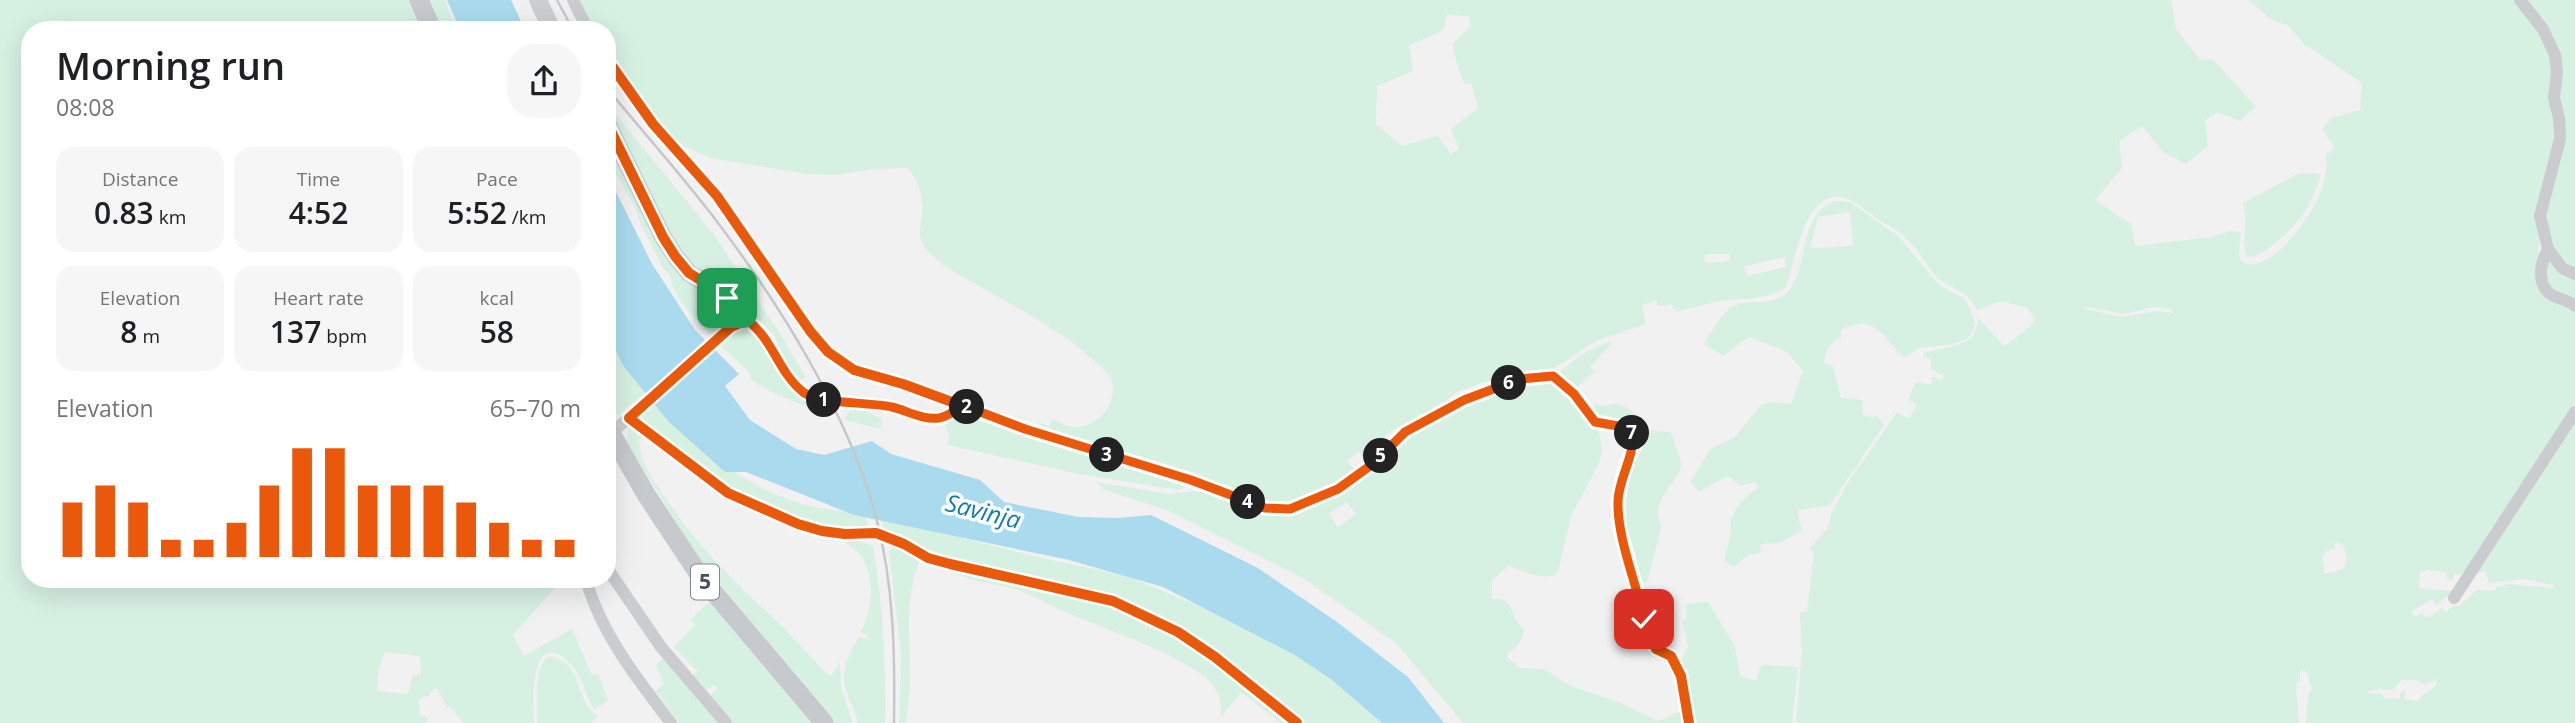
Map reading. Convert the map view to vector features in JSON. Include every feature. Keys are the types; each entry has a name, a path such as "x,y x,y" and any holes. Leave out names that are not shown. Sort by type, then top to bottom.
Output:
{"main road":[{"path":"419,0 428,21"},
{"name":"5","path":"616,444 661,519 700,576 824,723"}],"street":[{"path":"538,0 548,21"},
{"path":"573,0 584,21"},
{"path":"2520,0 2543,29 2555,55 2557,72 2554,98 2560,139 2540,216 2548,249 2562,268 2575,274"},
{"path":"616,72 653,124 717,196 810,331 828,352 854,370 962,405 1025,429 1191,480 1265,508 1290,509 1338,489 1374,463 1405,432 1464,400 1520,379 1553,376 1574,394 1595,422 1624,427 1632,432 1634,446 1626,463 1618,499 1619,524 1649,634 1656,649 1671,656 1681,676 1689,723"},
{"path":"616,141 675,256 689,273 745,308 747,320 758,328 773,349 785,375 804,393 818,399 892,407 921,417 942,418 962,405"},
{"path":"2548,249 2541,262 2542,281 2550,293 2570,301 2575,306"},
{"path":"616,426 731,327 747,320"},
{"path":"2454,598 2575,412"},
{"path":"616,581 661,647 726,723"},
{"path":"589,588 600,617 650,696 671,723"}],"green space":[{"path":"0,0 412,0 420,21 21,21 21,588 555,588 513,635 524,656 572,629 592,675 598,673 608,700 595,710 575,669 559,654 547,654 541,659 537,669 534,723 463,723 450,706 447,708 437,688 431,691 430,695 419,699 420,715 426,717 428,723 0,723","holes":["385,652 420,656 421,674 413,676 408,694 377,691 378,671"]},
{"path":"426,0 445,0 453,21 435,21"},
{"path":"577,0 2171,0 2176,29 2200,60 2213,59 2256,107 2240,121 2217,112 2205,121 2208,146 2186,164 2163,152 2142,126 2119,141 2122,168 2095,200 2131,223 2135,246 2212,237 2229,231 2241,232 2239,255 2243,263 2255,264 2279,251 2291,239 2318,199 2326,172 2326,155 2335,147 2322,130 2331,118 2360,110 2362,83 2304,44 2288,25 2271,19 2248,0 2516,0 2551,55 2556,127 2539,236 2537,283 2575,312 2575,403 2466,570 2459,575 2454,574 2453,580 2447,579 2446,572 2420,572 2419,588 2454,591 2437,605 2432,599 2411,612 2415,617 2422,614 2427,618 2442,608 2446,612 2456,604 2458,607 2477,590 2495,591 2496,587 2509,584 2553,588 2554,585 2522,579 2489,583 2486,571 2472,575 2575,419 2575,723 2306,723 2308,696 2312,688 2307,673 2303,670 2300,671 2300,679 2296,684 2299,723 1796,723 1802,650 1800,612 1807,612 1814,552 1809,549 1828,528 1832,512 1849,481 1897,412 1909,419 1917,405 1909,399 1915,383 1931,384 1932,376 1942,381 1944,376 1931,369 1931,359 1923,357 1924,353 1966,341 1976,329 1978,318 2004,346 2036,320 2028,308 2001,301 1977,310 1969,298 1933,273 1904,236 1851,200 1834,197 1826,199 1810,216 1802,232 1786,287 1779,291 1763,297 1720,301 1676,312 1671,304 1658,306 1656,300 1642,305 1646,324 1598,340 1548,372 1536,370 1490,380 1456,392 1428,417 1400,426 1387,434 1367,460 1358,452 1347,461 1356,472 1337,485 1305,499 1271,505 1038,426 1040,423 1049,426 1052,419 1074,427 1092,423 1105,412 1112,398 1111,378 1064,336 948,268 926,249 922,243 920,226 921,193 908,168 873,169 836,175 806,174 710,158 674,140 616,66 616,21 588,21","holes":["1447,15 1469,16 1470,27 1453,46 1461,76 1465,84 1471,83 1478,108 1451,129 1459,149 1451,154 1437,136 1402,146 1376,124 1377,86 1413,71 1409,46 1443,30","1730,254 1730,261 1705,263 1704,255","1785,257 1786,267 1747,276 1744,266","2087,307 2124,314 2154,307 2172,309 2173,313 2158,311 2121,317 2085,309","2335,542 2344,545 2347,562 2343,569 2324,574 2323,555 2327,550 2335,549","2436,679 2436,685 2418,701 2405,699 2405,690 2400,693 2400,699 2383,698 2383,694 2368,693 2378,689 2393,690 2401,680 2416,680 2425,685"]},
{"path":"2525,0 2575,0 2575,270 2567,267 2552,245 2545,222 2559,100 2560,60 2553,35"},
{"path":"616,115 712,232 806,378 799,380 792,372 774,335 762,322 692,272 616,135"},
{"path":"616,148 659,236 733,310 711,335 675,292 670,275 663,268 616,173"},
{"path":"2299,173 2321,174 2306,210 2271,247 2247,257 2243,203"},
{"path":"1833,201 1850,202 1898,236 1940,286 1964,298 1975,324 1966,339 1954,344 1918,348 1905,358 1871,326 1853,325 1841,330 1841,338 1828,348 1824,363 1833,366 1841,398 1863,400 1862,414 1877,416 1884,425 1832,502 1827,506 1797,510 1802,531 1779,543 1760,544 1761,552 1749,555 1733,567 1724,560 1731,534 1730,521 1739,504 1758,487 1755,482 1740,486 1728,476 1699,492 1691,482 1710,449 1735,437 1761,405 1769,402 1791,404 1803,371 1787,352 1749,337 1723,356 1704,344 1721,318 1733,306 1776,299 1789,290 1800,267 1809,230 1822,209","holes":["1850,212 1853,246 1810,248 1818,217"]},
{"path":"2549,259 2575,278 2575,298 2549,288 2545,279"},
{"path":"745,330 754,335 819,401 825,412 787,399 759,385 718,343 731,332"},
{"path":"616,339 648,391 618,415 616,414"},
{"path":"1610,341 1611,344 1590,367 1594,372 1577,387 1557,374 1584,353"},
{"path":"1550,380 1597,423 1602,449 1599,463 1571,516 1558,572 1553,576 1541,576 1509,565 1492,580 1492,599 1507,602 1524,630 1518,644 1507,654 1508,658 1520,668 1543,669 1571,686 1621,703 1658,721 1686,709 1687,723 1463,723 1396,643 1303,578 1169,511 1105,490 1096,482 1170,494 1209,492 1268,512 1314,505 1383,450 1477,392","holes":["1347,502 1356,514 1338,527 1329,514"]},
{"path":"652,403 699,445 748,480 801,503 831,510 864,512 869,529 820,530 734,492 684,458 637,418"},
{"path":"1596,404 1618,404 1637,416 1648,430 1670,432 1680,460 1680,471 1658,508 1662,525 1647,582 1642,583 1636,562 1624,541 1622,506 1636,438 1597,416 1591,409"},
{"path":"850,410 866,411 882,419 881,429 844,420"},
{"path":"964,415 976,416 1185,487 1180,490 1079,474 948,445 949,434 945,425"},
{"path":"633,424 644,433 639,439 648,470 676,514 701,545 826,673 831,676 840,664 841,688 853,723 835,723 694,552 627,442 628,429"},
{"path":"881,521 911,525 1127,576 1282,643 1365,704 1382,723 1281,723 1241,692 1221,717 1216,690 1203,676 1187,665 1022,591 974,580 957,573 885,532"},
{"path":"845,534 859,534 859,541 873,546 883,635 885,723 857,723 845,687 844,672 848,658 859,637 867,639 868,635 861,632 870,605 871,585 860,554 842,539"},
{"path":"900,545 920,560 910,602 910,680 906,723 899,723 901,654 889,550"},
{"path":"709,602 811,723 728,723 707,699 718,688 714,685 703,694 689,678 697,671 674,647 695,625 691,619"},
{"path":"1708,602 1735,646 1740,676 1756,681 1762,665 1798,667 1792,723 1694,723 1687,684 1689,670 1685,669 1684,673 1679,664 1688,647 1682,621 1686,619 1686,604"},
{"path":"548,657 559,659 573,673 585,702 598,716 591,723 537,723 538,678 543,662"},
{"path":"665,657 722,723 679,723 656,691 664,684 656,665"}],"water":[{"path":"447,0 511,0 521,21 456,21"},
{"name":"Savinja","path":"616,192 652,264 695,330 739,374 725,386 750,420 796,449 824,455 872,441 891,454 980,480 1004,502 1078,517 1151,515 1258,568 1337,622 1408,677 1444,723 1382,723 1332,680 1295,655 1163,587 1069,560 854,515 746,472 725,472 668,421 622,364 616,351"}],"railway":[{"path":"557,0 568,21"},
{"path":"616,99 737,248 808,359 848,438 876,517 887,568 893,645 894,723"}],"cycle path":[{"path":"616,72 653,124 717,196 810,331 828,352 854,370 903,384 1025,429 1191,480 1265,508 1290,509 1338,489 1374,463 1405,432 1464,400 1520,379 1553,376 1574,394 1595,422 1624,427 1632,432 1635,446 1626,463 1618,499 1619,525 1649,634 1656,649 1671,656 1681,676 1689,723"},
{"path":"616,141 675,256 689,273 745,308 747,320 731,327 629,418 728,493 798,524 845,534 876,533 904,544 928,558 1113,601 1178,632 1215,657 1297,723"}],"route":[{"path":"727,298 745,308 747,320 758,328 773,349 785,375 804,393 818,399 892,407 921,417 942,418 962,405 1025,429 1191,480 1265,508 1290,509 1338,489 1374,463 1405,432 1464,400 1520,379 1553,376 1574,394 1595,422 1624,427 1632,432 1634,446 1626,463 1618,499 1619,524 1644,619"}]}
